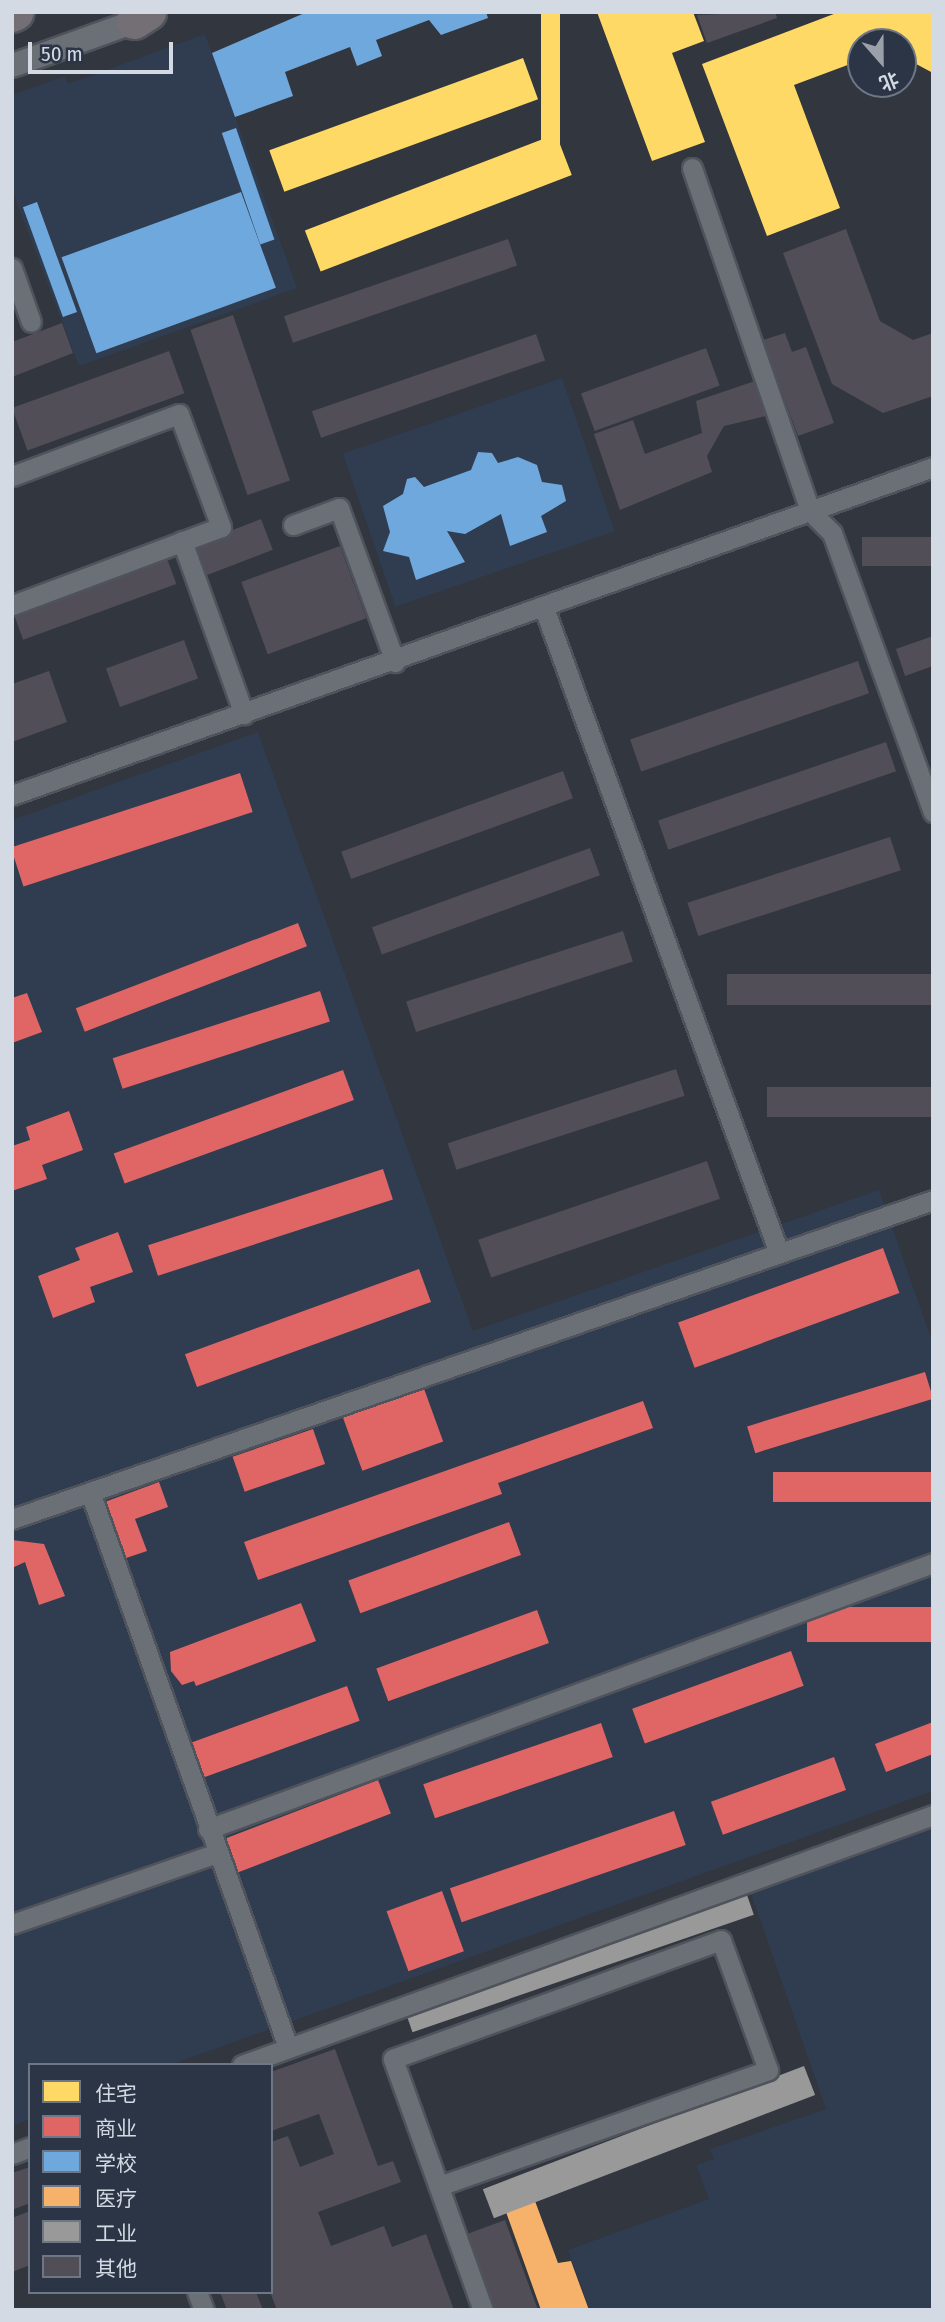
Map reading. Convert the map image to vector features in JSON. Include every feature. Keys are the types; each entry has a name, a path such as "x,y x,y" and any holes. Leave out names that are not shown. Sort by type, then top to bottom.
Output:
{"street":[{"path":"12,65 147,15"},
{"path":"692,168 810,511 832,533 933,812"},
{"path":"12,268 17,298 31,322"},
{"path":"12,476 179,414 221,527 12,605"},
{"path":"12,795 395,662 933,467"},
{"path":"293,525 340,508 395,662"},
{"path":"182,541 244,714"},
{"path":"544,608 779,1253"},
{"path":"12,1519 933,1200"},
{"path":"90,1492 288,2047"},
{"path":"208,1829 933,1563"},
{"path":"247,2063 933,1815"},
{"path":"12,1924 217,1853"},
{"path":"439,2186 768,2070 721,1940 393,2059 483,2310"}],"shaded area":[{"path":"205,34 297,288 79,366 12,190 12,95 65,76 68,84"},
{"path":"562,378 615,531 395,607 343,454"},
{"path":"258,732 473,1331 879,1190 933,1344 933,1791 176,2063 28,2063 28,2120 12,2126 12,820"},
{"path":"933,1827 933,2310 590,2310 568,2250 709,2199 696,2165 714,2159 710,2149 826,2109 749,1888"}],"building: 住宅":[{"path":"541,12 560,12 560,177 541,177"},
{"path":"597,12 693,12 704,41 672,53 705,142 652,161"},
{"path":"839,12 933,12 933,73 917,64 917,28 847,28 847,65 794,85 840,208 767,236 702,64"},
{"path":"523,58 538,99 284,192 269,150"},
{"path":"556,134 572,175 321,271 305,230"}],"building: 商业":[{"path":"240,773 253,812 23,886 12,847"},
{"path":"298,923 307,946 85,1032 76,1008"},
{"path":"320,991 330,1021 123,1089 113,1058"},
{"path":"27,993 42,1032 12,1043 12,998"},
{"path":"343,1070 354,1100 125,1184 114,1153"},
{"path":"69,1111 83,1150 42,1165 47,1179 12,1191 12,1146 30,1140 26,1127"},
{"path":"383,1169 393,1199 158,1276 148,1245"},
{"path":"118,1232 133,1272 90,1287 95,1302 53,1318 38,1276 80,1260 75,1248"},
{"path":"883,1248 899,1293 695,1368 678,1323"},
{"path":"419,1269 431,1302 197,1387 185,1354"},
{"path":"925,1372 933,1399 755,1453 747,1426"},
{"path":"423,1386 443,1441 362,1471 342,1415"},
{"path":"643,1401 653,1428 498,1483 502,1494 258,1580 244,1542"},
{"path":"313,1429 325,1464 245,1492 233,1457"},
{"path":"773,1472 933,1472 933,1502 773,1502"},
{"path":"159,1482 168,1507 135,1519 147,1551 123,1559 102,1503"},
{"path":"509,1522 521,1555 360,1613 348,1580"},
{"path":"12,1540 44,1544 65,1596 39,1605 25,1562 12,1568"},
{"path":"301,1603 316,1641 196,1686 194,1681 182,1685 171,1671 170,1652"},
{"path":"807,1607 933,1607 933,1642 807,1642"},
{"path":"537,1610 549,1643 388,1701 376,1668"},
{"path":"791,1651 804,1686 645,1744 632,1709"},
{"path":"347,1686 360,1721 201,1779 188,1744"},
{"path":"933,1722 933,1754 886,1772 875,1744"},
{"path":"601,1723 613,1757 435,1818 423,1784"},
{"path":"834,1757 846,1790 723,1835 711,1802"},
{"path":"378,1780 391,1814 233,1874 220,1841"},
{"path":"674,1811 686,1845 462,1922 450,1888"},
{"path":"442,1891 464,1951 408,1971 387,1911"}],"building: 学校":[{"path":"307,12 486,12 488,18 441,35 429,20 376,40 382,56 357,66 350,47 285,72 293,96 235,117 212,53"},
{"path":"236,128 274,240 260,244 222,133"},
{"path":"241,192 276,288 96,353 62,257"},
{"path":"37,202 77,312 63,317 23,207"},
{"path":"478,452 492,453 498,463 518,457 537,465 542,482 562,485 566,501 541,516 547,532 510,546 501,514 465,534 447,531 465,562 416,580 409,557 383,551 390,532 383,506 403,494 407,479 415,477 424,487 471,470"}],"building: 医疗":[{"path":"535,2201 558,2263 571,2261 589,2310 541,2310 506,2212"}],"building: 工业":[{"path":"746,1892 754,1915 412,2032 405,2010"},
{"path":"804,2066 815,2095 494,2218 483,2189"}],"building: 其他":[{"path":"775,12 777,18 707,43 697,15"},
{"path":"846,229 880,321 913,340 933,333 933,396 883,413 832,384 783,253"},
{"path":"508,239 517,265 293,343 284,316"},
{"path":"233,315 290,480 247,495 190,330"},
{"path":"62,323 73,353 12,377 12,342"},
{"path":"785,333 792,352 806,347 834,423 798,436 763,340"},
{"path":"536,334 545,360 321,438 312,411"},
{"path":"706,348 720,386 595,431 581,393"},
{"path":"169,351 184,393 27,450 12,408"},
{"path":"758,380 770,415 724,426 707,456 712,472 620,510 594,434 633,420 645,454 702,433 696,401"},
{"path":"261,519 273,550 203,577 191,546"},
{"path":"862,537 933,537 933,566 862,566"},
{"path":"340,546 366,618 268,654 241,582"},
{"path":"165,553 176,584 23,640 12,609"},
{"path":"933,636 933,666 905,676 896,649"},
{"path":"184,640 198,679 120,707 106,668"},
{"path":"858,661 869,693 641,772 630,739"},
{"path":"49,671 67,722 12,742 12,684"},
{"path":"886,742 896,771 668,850 658,820"},
{"path":"563,771 573,798 351,879 341,852"},
{"path":"890,837 901,870 698,936 687,903"},
{"path":"590,848 600,875 382,955 372,927"},
{"path":"623,931 633,961 416,1032 406,1001"},
{"path":"727,974 933,974 933,1005 727,1005"},
{"path":"676,1069 685,1096 456,1170 448,1143"},
{"path":"767,1087 933,1087 933,1117 767,1117"},
{"path":"707,1161 720,1199 491,1278 478,1240"},
{"path":"335,2049 378,2166 393,2161 401,2182 318,2212 331,2246 384,2226 392,2247 426,2234 454,2310 277,2310 271,2294 273,2294 273,2141 288,2136 300,2167 334,2154 319,2114 273,2130 273,2071"},
{"path":"28,2168 28,2204 12,2210 12,2173"},
{"path":"28,2212 28,2266 12,2272 12,2218"},
{"path":"505,2220 538,2310 494,2310 467,2234"},
{"path":"221,2294 257,2294 263,2310 227,2310"}]}
